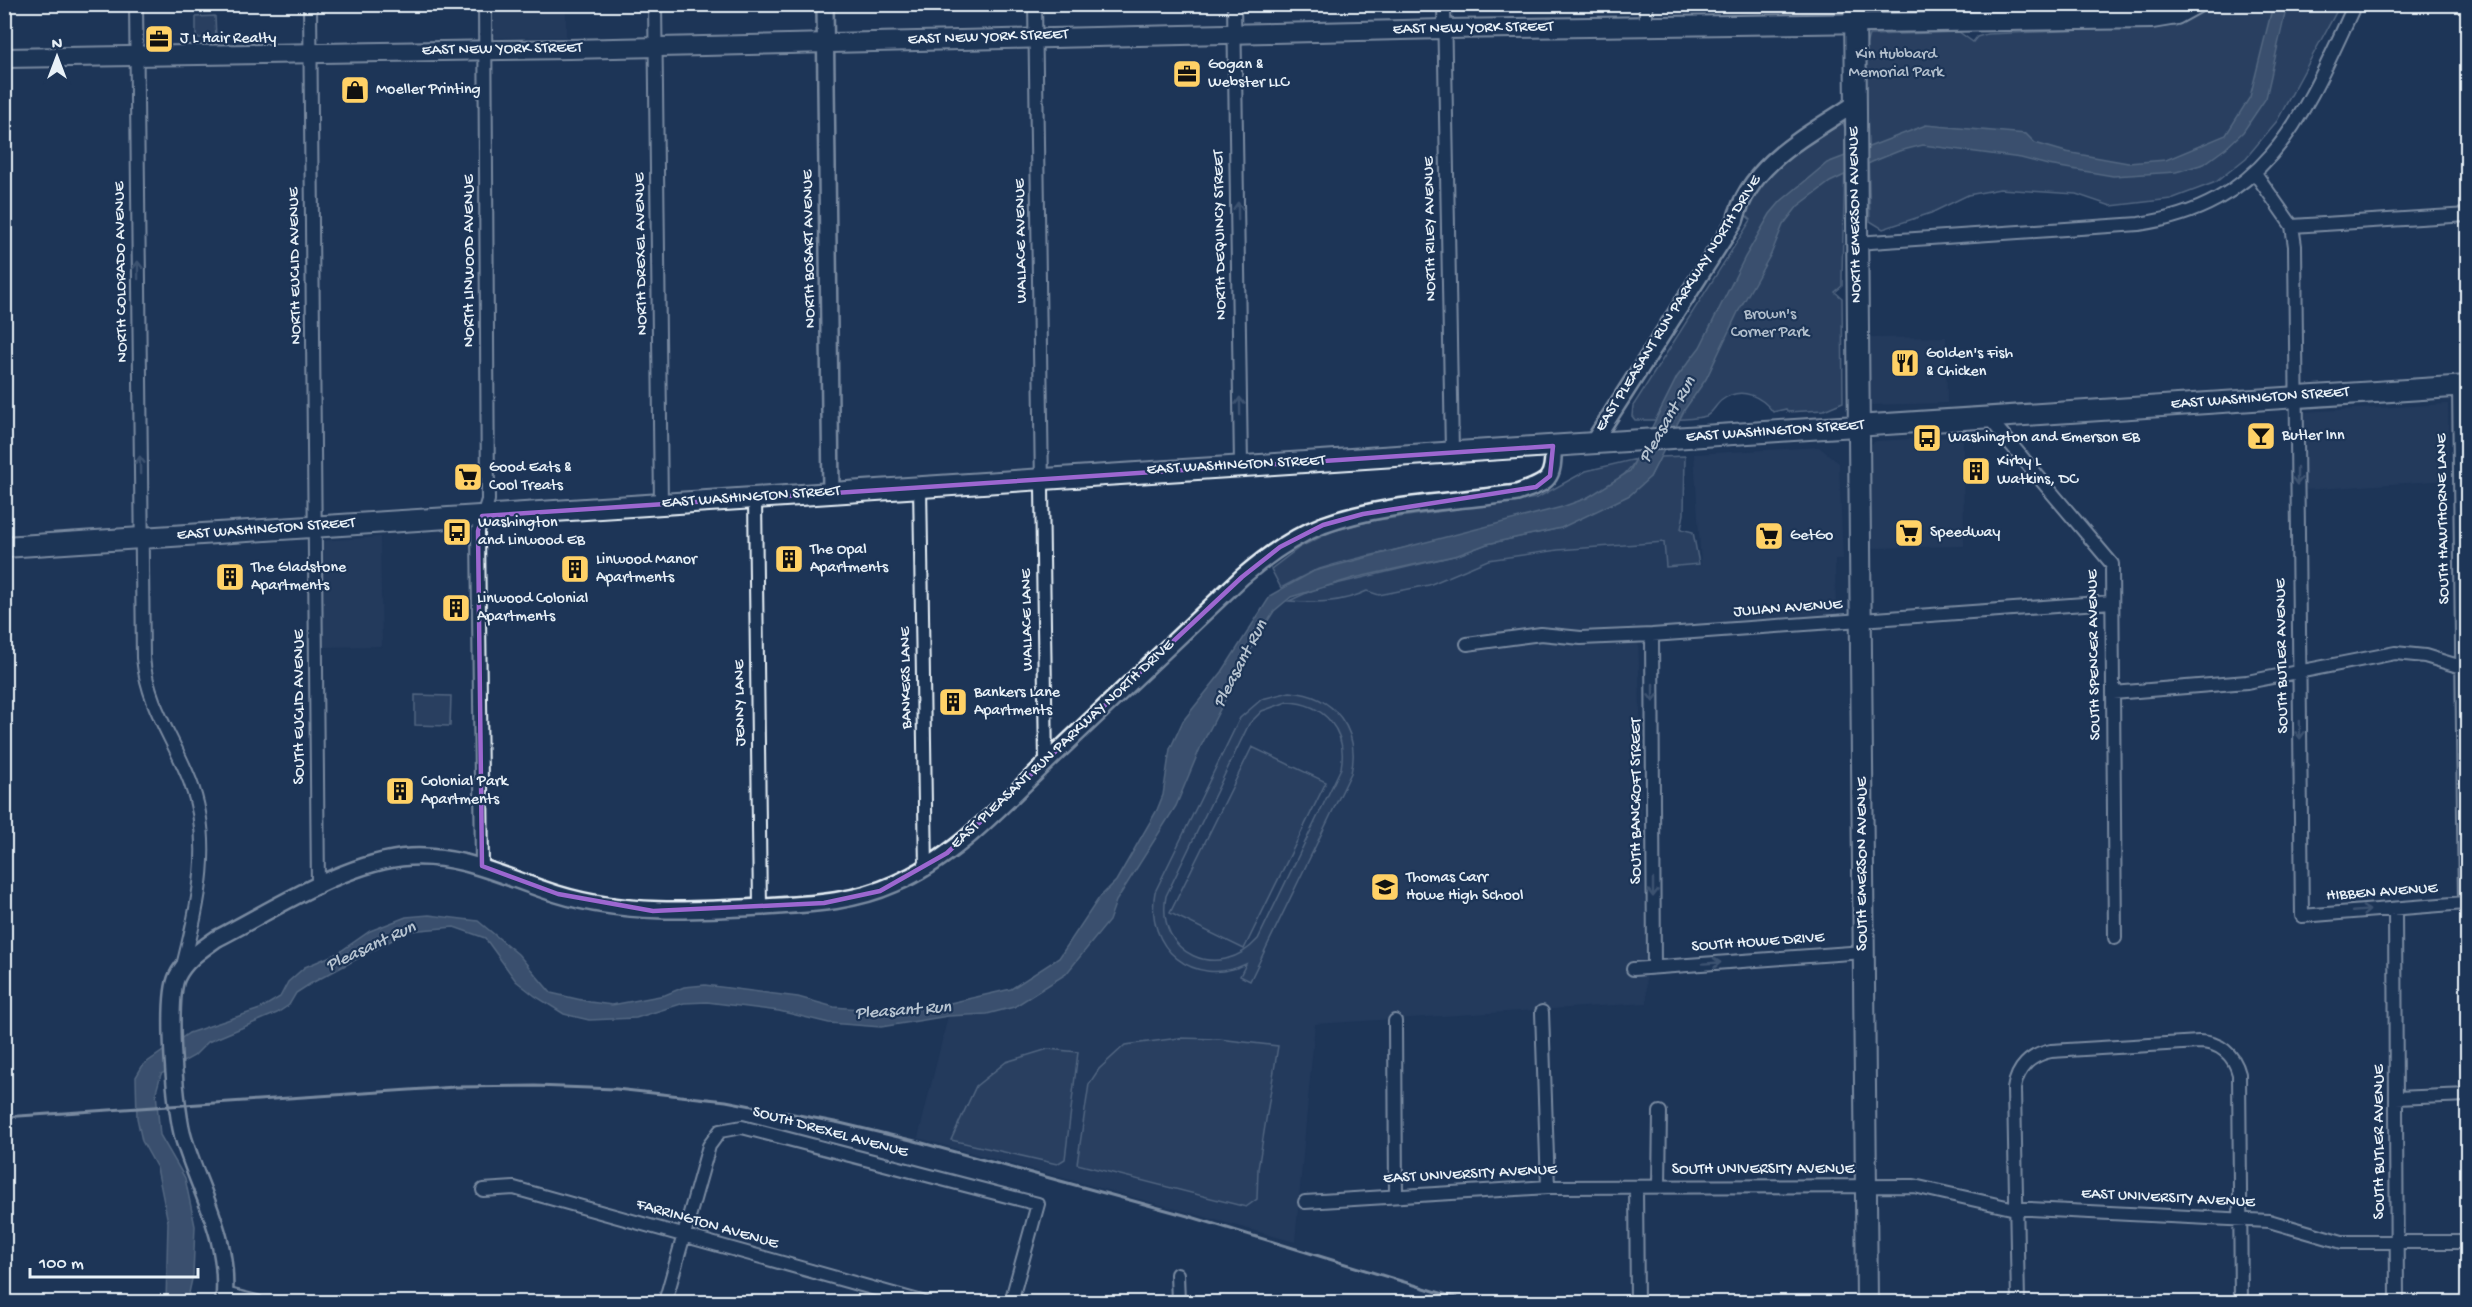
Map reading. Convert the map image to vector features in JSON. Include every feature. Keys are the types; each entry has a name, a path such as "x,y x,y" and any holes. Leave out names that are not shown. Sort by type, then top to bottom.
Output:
{"main road":[{"name":"NORTH EMERSON AVENUE","path":"1855,4 1859,426"},
{"name":"EAST NEW YORK STREET","path":"4,58 485,51 1444,29 1855,25 2152,19 2176,15 2196,4"},
{"name":"EAST WASHINGTON STREET","path":"4,548 2463,386"},
{"name":"SOUTH EMERSON AVENUE","path":"1859,426 1867,1302"}],"street":[{"name":"NORTH COLORADO AVENUE","path":"135,4 141,539 145,679 154,710 191,783 202,834 200,886 183,966"},
{"name":"NORTH EUCLID AVENUE","path":"310,4 315,527"},
{"name":"NORTH LINWOOD AVENUE","path":"482,866 478,531 482,516 487,511 488,500 484,4"},
{"name":"NORTH DREXEL AVENUE","path":"655,4 661,504"},
{"name":"NORTH BOSART AVENUE","path":"825,4 831,492"},
{"name":"WALLACE AVENUE","path":"1035,4 1042,478"},
{"name":"NORTH DEQUINCY STREET","path":"1234,4 1241,465"},
{"name":"NORTH RILEY AVENUE","path":"1444,4 1452,452"},
{"path":"1646,4 1646,26"},
{"path":"1856,243 2152,222 2210,204 2228,194 2255,173 2285,140 2301,114 2355,4"},
{"name":"EAST PLEASANT RUN PARKWAY NORTH DRIVE","path":"1592,444 1735,221 1740,203 1758,177 1798,140 1856,103"},
{"path":"2255,173 2292,226 2468,215"},
{"name":"SOUTH BUTLER AVENUE","path":"2292,226 2295,246 2302,916"},
{"name":"SOUTH HAWTHORNE LANE","path":"2463,386 2465,903"},
{"name":"SOUTH SPENCER AVENUE","path":"1988,417 2112,564 2115,938"},
{"name":"EAST PLEASANT RUN PARKWAY NORTH DRIVE","path":"183,966 216,939 318,887 365,865 409,857 446,858 482,866 558,894 619,907 676,911 760,907 855,898 884,889 926,868 991,815 1242,577 1280,547 1318,527 1364,514 1517,494 1536,487 1547,482 1550,476 1553,446"},
{"name":"WALLACE LANE","path":"1042,478 1046,763"},
{"name":"BANKERS LANE","path":"920,486 926,868"},
{"name":"JENNY LANE","path":"754,498 760,907"},
{"name":"SOUTH EUCLID AVENUE","path":"315,527 318,887"},
{"name":"JULIAN AVENUE","path":"1467,644 1541,634 1581,638 1652,635 2112,602"},
{"name":"SOUTH BANCROFT STREET","path":"1652,635 1654,967"},
{"path":"2113,693 2247,682 2395,653 2418,655 2465,668"},
{"name":"HIBBEN AVENUE","path":"2302,916 2465,903"},
{"name":"SOUTH BUTLER AVENUE","path":"2395,909 2397,1302"},
{"name":"SOUTH HOWE DRIVE","path":"1633,969 1864,952"},
{"path":"183,966 176,978 173,990 176,1086 183,1139 218,1230 223,1257 225,1298 257,1302"},
{"path":"1542,1012 1548,1186"},
{"path":"1395,1021 1396,1196"},
{"path":"2018,1302 2014,1089 2024,1065 2036,1055 2056,1050 2204,1042 2214,1043 2227,1052 2234,1059 2239,1074 2241,1302"},
{"path":"2396,1098 2468,1095"},
{"path":"1659,1186 1660,1112"},
{"name":"SOUTH DREXEL AVENUE","path":"665,1302 713,1139 720,1131 742,1127 1038,1204 1011,1302"},
{"name":"EAST UNIVERSITY AVENUE","path":"1305,1202 1548,1186 1636,1186"},
{"path":"1636,1186 1637,1302"},
{"name":"SOUTH UNIVERSITY AVENUE","path":"1636,1186 1866,1186"},
{"name":"EAST UNIVERSITY AVENUE","path":"1866,1186 1922,1187 1991,1205 2016,1208 2240,1218 2277,1223 2342,1242 2468,1242"},
{"name":"FARRINGTON AVENUE","path":"483,1190 514,1188 922,1302"},
{"path":"1177,1274 1178,1302"}],"highlighted area":[{"path":"1553,446 1550,476 1536,487 1363,514 1323,525 1280,547 1242,577 947,853 880,891 824,903 653,911 558,894 482,866 478,531 482,516"}],"shaded area":[{"path":"494,5 566,5 566,37 494,38"},
{"path":"1946,337 1947,403 1868,405 1867,338"},
{"path":"2448,404 2449,480 2304,490 2303,412"},
{"path":"1963,436 1964,546 1872,548 1871,444 1876,441"},
{"name":"Thomas Carr Howe High School","path":"1819,447 1839,463 1843,559 1835,559 1836,615 1638,629 1647,1003 1315,1024 1295,1242 918,1138 948,1016 987,1014 1014,1007 1066,974 1109,921 1116,901 1176,806 1201,746 1258,636 1274,611 1289,601 1315,603 1351,598 1367,591 1429,585 1488,560 1558,550 1664,542 1666,567 1701,565 1694,454"},
{"path":"380,537 382,646 320,647 319,541"}],"green space":[{"name":"Kin Hubbard Memorial Park","path":"2214,5 2340,5 2277,121 2246,158 2216,182 2171,199 2111,206 2076,194 2000,189 1968,195 1931,213 1883,229 1870,221 1866,87 1866,45 1869,35 1959,32 1973,42 1977,37 1987,34 2176,26"},
{"path":"215,16 216,38 196,38 196,17"},
{"name":"Brown's Corner Park","path":"1842,120 1845,128 1845,148 1842,286 1835,292 1842,298 1843,402 1824,410 1787,412 1786,409 1773,412 1758,398 1737,394 1722,400 1710,413 1699,418 1635,420 1632,416 1633,406 1751,220 1740,210 1749,194 1802,141"},
{"path":"1685,456 1684,514 1681,529 1693,532 1699,564 1666,567 1664,542 1558,550 1488,560 1429,585 1379,595 1367,591 1348,598 1329,601 1289,601 1315,589 1458,555 1487,544 1561,528 1650,477 1660,457"},
{"path":"1636,459 1616,481 1582,500 1538,516 1347,561 1314,571 1281,588 1271,569 1300,547 1333,531 1371,521 1537,498 1586,471"},
{"path":"1290,692 1320,700 1341,718 1348,729 1353,757 1351,773 1250,981 1240,976 1246,964 1227,970 1208,971 1191,967 1177,958 1165,946 1157,930 1154,912 1155,892 1240,718 1262,699","holes":["1287,702 1300,704 1322,714 1337,731 1341,742 1341,768 1258,939 1242,952 1226,959 1209,960 1193,956 1180,947 1170,933 1165,916 1166,896 1249,724 1262,711"]},
{"path":"415,695 451,696 450,726 415,725"},
{"path":"1252,747 1326,782 1244,949 1170,913"},
{"path":"1179,1038 1219,1039 1278,1046 1258,1169 1257,1199 1246,1207 1077,1164 1089,1084 1099,1069 1125,1045"},
{"path":"1048,1049 1078,1052 1065,1159 1057,1164 951,1140 976,1086 1006,1062"}],"water":[{"name":"Pleasant Run","path":"2273,5 2287,5 2266,98 2243,132 2204,164 2176,172 2113,176 2021,158 1923,145 1899,151 1872,162 1830,182 1798,206 1783,225 1771,254 1738,312 1706,379 1685,409 1650,477 1630,495 1561,528 1487,544 1458,555 1354,578 1291,597 1274,611 1258,636 1201,746 1176,806 1116,901 1109,921 1066,974 1014,1007 987,1014 948,1016 881,1027 829,1023 779,1011 707,1002 684,1003 636,1018 589,1020 564,1014 535,996 516,981 485,938 454,927 409,931 310,984 296,993 289,1005 277,1013 208,1042 194,1056 161,1074 156,1092 160,1135 185,1178 195,1226 193,1275 187,1302 166,1302 168,1222 157,1168 142,1141 137,1118 136,1077 143,1065 189,1033 260,1009 280,997 288,982 305,967 338,953 370,931 406,917 429,915 478,921 518,954 551,993 612,1005 665,995 684,987 705,985 798,997 834,1007 872,1010 933,1007 1011,989 1059,958 1099,898 1116,881 1157,810 1163,795 1170,749 1183,721 1222,672 1271,595 1314,571 1562,507 1587,498 1630,471 1677,377 1700,347 1745,257 1770,214 1781,201 1827,163 1926,125 2026,134 2035,143 2066,152 2128,163 2166,160 2226,135 2250,97"}],"railway":[{"path":"4,1117 455,1087 535,1086 616,1089 726,1101 840,1123 915,1141 1188,1216 1470,1302"}],"place":[{"name":"J L Hair Realty","path":"159,39"},
{"name":"Gogan & Webster LLC","path":"1187,74"},
{"name":"Moeller Printing","path":"355,90"},
{"name":"Golden's Fish & Chicken","path":"1905,363"},
{"name":"Butler Inn","path":"2261,436"},
{"name":"Washington and Emerson EB","path":"1927,438"},
{"name":"Kirby L Watkins, DC","path":"1976,471"},
{"name":"Good Eats & Cool Treats","path":"468,477"},
{"name":"Washington and Linwood EB","path":"457,532"},
{"name":"Speedway","path":"1909,533"},
{"name":"GetGo","path":"1769,536"},
{"name":"The Opal Apartments","path":"789,559"},
{"name":"Linwood Manor Apartments","path":"575,569"},
{"name":"The Gladstone Apartments","path":"230,577"},
{"name":"Linwood Colonial Apartments","path":"456,608"},
{"name":"Bankers Lane Apartments","path":"953,702"},
{"name":"Colonial Park Apartments","path":"400,791"},
{"name":"Thomas Carr Howe High School","path":"1385,887"}]}
